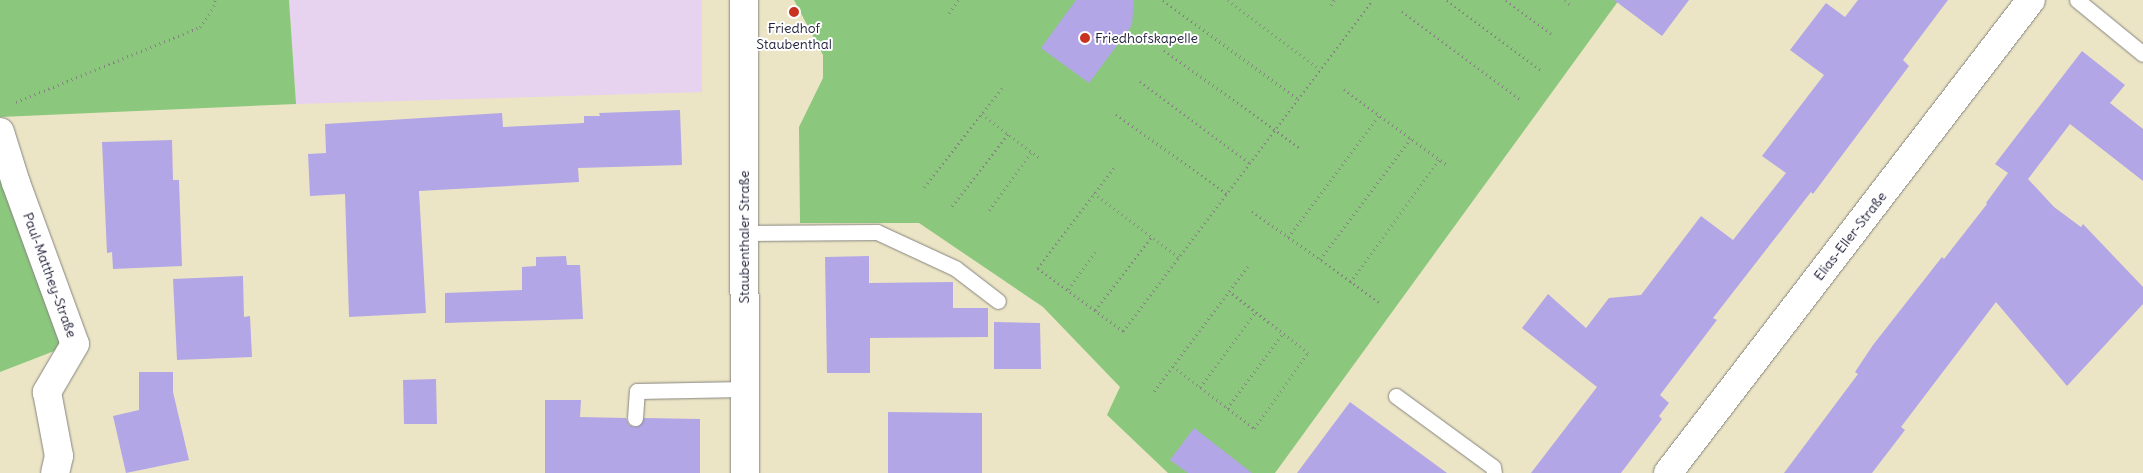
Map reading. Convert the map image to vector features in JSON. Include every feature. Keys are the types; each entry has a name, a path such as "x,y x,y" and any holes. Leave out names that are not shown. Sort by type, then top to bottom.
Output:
{"street":[{"name":"Staubenthaler Straße","path":"744,0 744,389 746,473"},
{"name":"Elias-Eller-Straße","path":"1668,473 2031,0"},
{"name":"Paul-Matthey-Straße","path":"0,132 16,183 75,344 47,392 59,456 55,473"}],"lane":[{"path":"2077,0 2143,54"},
{"path":"744,233 877,232 955,268 998,301"},
{"path":"635,418 637,391 744,389"},
{"path":"1396,396 1494,467 1494,473"}],"path":[{"path":"7,106 200,27 214,6 215,0"},
{"path":"949,13 958,0"},
{"path":"1163,0 1298,99"},
{"path":"1228,0 1320,69"},
{"path":"1331,5 1334,0"},
{"path":"1114,168 1038,268 1123,331 1372,0"},
{"path":"1447,0 1541,70"},
{"path":"1506,0 1552,34"},
{"path":"1566,0 1571,4"},
{"path":"1402,11 1520,99"},
{"path":"1164,50 1300,148"},
{"path":"1140,82 1250,163"},
{"path":"924,187 1004,86"},
{"path":"1344,89 1448,164"},
{"path":"982,114 1040,158"},
{"path":"1116,114 1227,194"},
{"path":"1288,237 1379,115"},
{"path":"952,206 1008,134"},
{"path":"1320,259 1411,138"},
{"path":"989,210 1032,151"},
{"path":"1350,282 1440,159"},
{"path":"1094,193 1180,257"},
{"path":"1252,211 1379,302"},
{"path":"1095,310 1152,236"},
{"path":"1068,289 1097,249"},
{"path":"1154,391 1248,266"},
{"path":"1173,366 1254,428 1308,353 1229,291"},
{"path":"1200,387 1256,311"},
{"path":"1227,408 1283,333"}],"shaded area":[{"path":"289,0 702,0 702,92 296,104"}],"green space":[{"path":"0,0 289,0 296,104 0,117"},
{"path":"794,0 1619,0 1275,473 1168,473 1107,415 1120,387 1043,307 919,223 800,223 799,127 823,78 823,55"},
{"path":"0,151 62,348 0,372"}],"building":[{"name":"Friedhofskapelle","path":"1076,0 1134,0 1132,25 1089,83 1041,48"},
{"path":"1614,0 1689,0 1662,36"},
{"path":"1858,0 1948,0 1903,60 1909,66 1813,194 1811,192 1713,318 1717,320 1660,395 1669,403 1659,416 1662,419 1621,473 1531,473 1597,387 1522,328 1548,294 1586,328 1609,298 1641,295 1701,216 1733,240 1786,173 1762,156 1824,75 1790,50 1826,3 1845,17"},
{"path":"2082,51 2125,85 2110,103 2143,129 2143,181 2070,124 2028,179 2054,207 2081,227 2083,224 2143,287 2143,304 2067,386 1996,302 1901,427 1905,430 1872,473 1784,473 1858,374 1855,372 1873,345 1942,257 1944,259 1987,204 2008,173 1995,164"},
{"path":"680,110 682,165 578,168 579,182 419,191 426,313 349,317 345,194 310,196 308,154 326,153 325,124 502,113 503,127 584,123 584,116 600,116 599,113"},
{"path":"172,140 173,180 179,180 182,266 113,269 112,252 107,253 102,142"},
{"path":"566,256 567,265 580,265 583,319 445,323 445,293 522,290 522,267 536,266 536,257"},
{"path":"869,256 869,283 953,282 953,308 988,308 988,337 870,338 870,373 827,373 825,257"},
{"path":"243,276 244,317 250,316 252,357 177,360 173,279"},
{"path":"994,322 1040,323 1041,369 994,369"},
{"path":"139,372 173,372 173,392 189,460 126,473 113,416 139,410"},
{"path":"436,379 437,424 404,424 403,380"},
{"path":"545,400 581,400 580,417 626,418 629,425 634,427 639,426 644,418 700,419 700,473 545,473"},
{"path":"1350,402 1447,473 1297,473"},
{"path":"888,412 982,413 982,473 888,473"},
{"path":"1194,428 1252,473 1188,473 1170,460"}],"place":[{"name":"Friedhof Staubenthal","path":"794,12"},
{"name":"Friedhofskapelle","path":"1085,38"}]}
